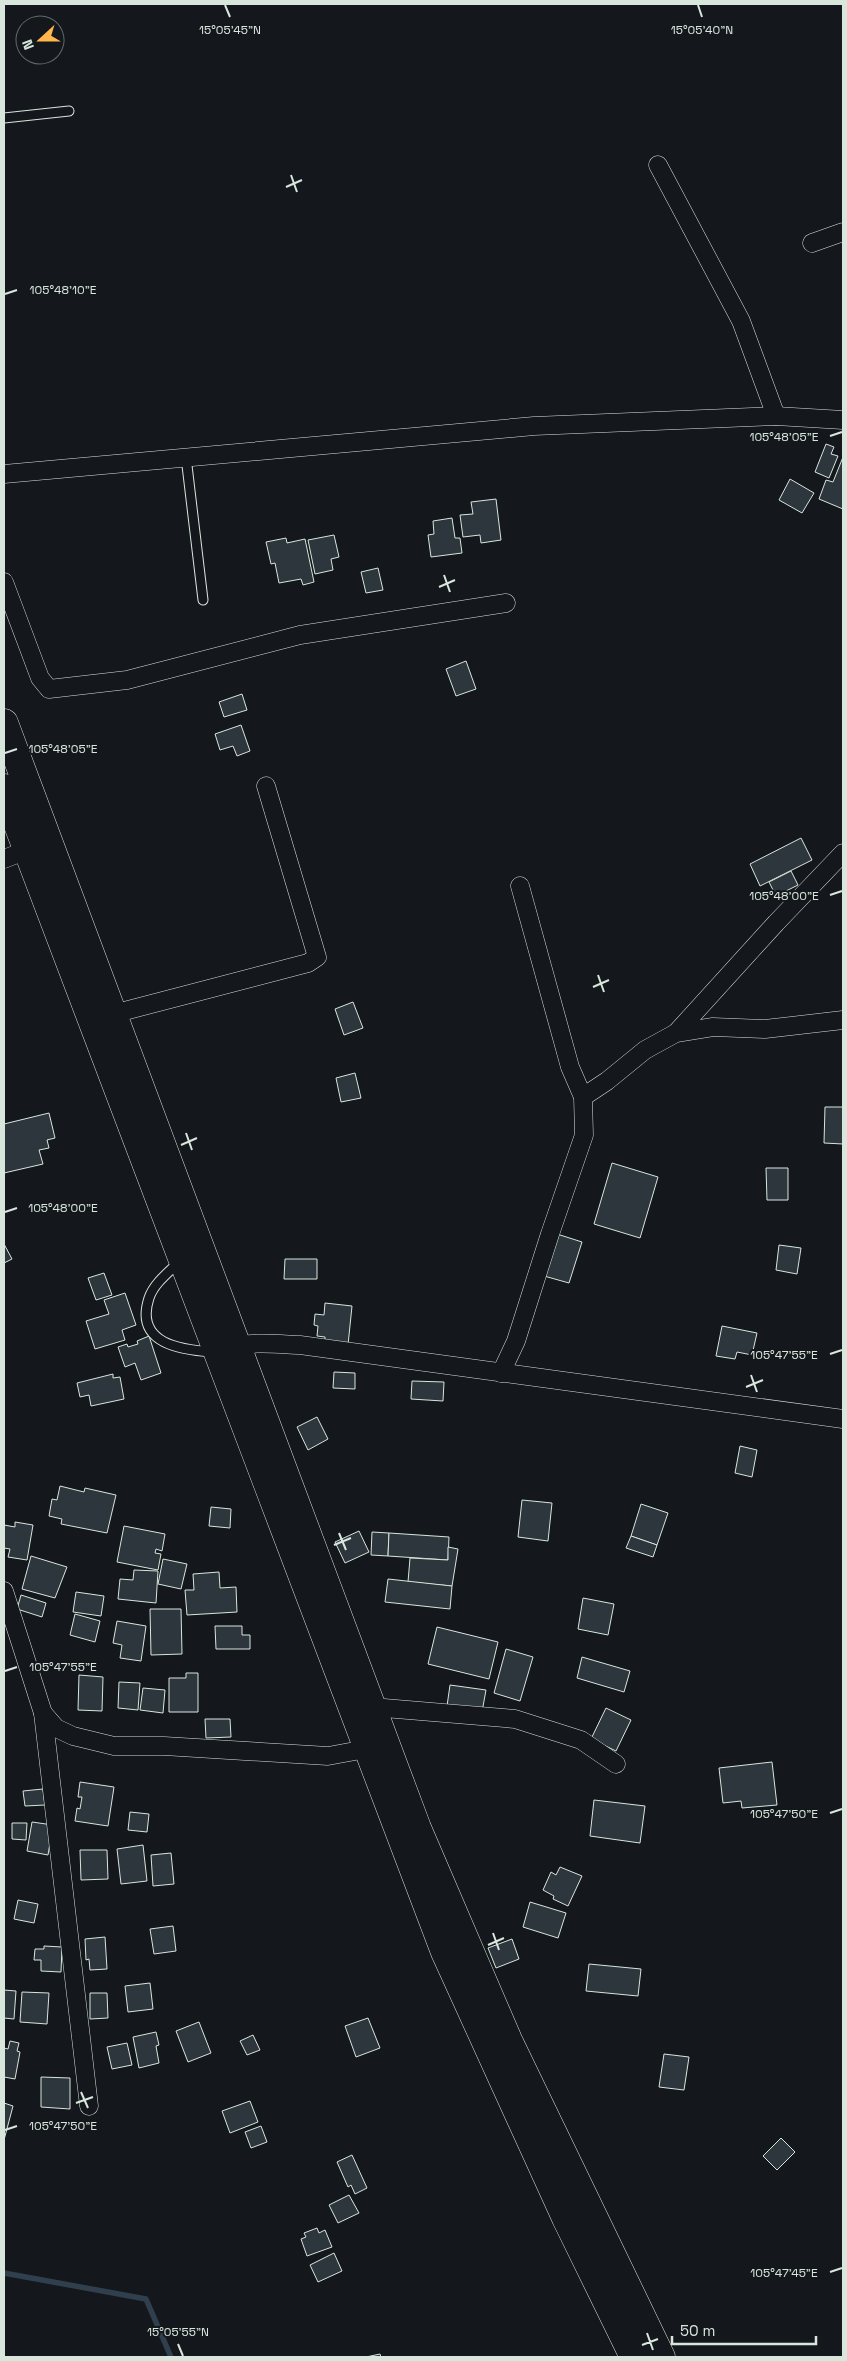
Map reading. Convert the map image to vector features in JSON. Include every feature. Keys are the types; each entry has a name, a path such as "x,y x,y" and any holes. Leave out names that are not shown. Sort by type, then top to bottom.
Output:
{"highway":[{"path":"4,723 113,1014 226,1349 366,1749 444,1952 557,2200 634,2357"},
{"path":"4,788 16,855 181,1260 226,1349 372,1706 417,1828 508,2040 661,2357"}],"street":[{"path":"658,165 741,321 776,416"},
{"path":"812,243 843,232"},
{"path":"4,474 534,426 776,416 843,420"},
{"path":"4,582 40,678 49,690 127,680 300,635 506,603"},
{"path":"113,1014 308,963 317,957 266,786"},
{"path":"583,1097 607,1081 645,1050 676,1033 776,923 843,853"},
{"path":"501,1373 516,1341 584,1135 583,1097 570,1067 520,886"},
{"path":"676,1033 713,1027 765,1030 843,1020"},
{"path":"226,1349 271,1344 300,1346 843,1418"},
{"path":"4,1591 43,1713 88,2106"},
{"path":"372,1706 516,1719 581,1740 616,1764"},
{"path":"43,1713 56,1728 73,1736 114,1746 164,1746 328,1756 366,1749"}],"lane":[{"path":"4,118 69,111"},
{"path":"186,457 204,600"},
{"path":"181,1260 160,1280 149,1298 147,1319 150,1329 156,1338 179,1349 226,1349"}],"building":[{"path":"826,444 834,447 831,454 838,456 829,478 815,472"},
{"path":"843,457 843,509 819,499 826,480 833,482"},
{"path":"790,479 814,493 802,513 779,500"},
{"path":"496,499 501,540 481,543 480,535 463,537 460,515 473,514 471,502"},
{"path":"452,518 455,538 460,538 462,553 431,557 428,535 434,534 433,521"},
{"path":"334,535 339,557 331,559 333,570 315,574 308,540"},
{"path":"286,538 287,543 305,539 314,582 303,585 301,579 279,583 275,563 271,564 266,542"},
{"path":"378,568 383,590 366,593 361,572"},
{"path":"466,661 476,689 456,696 446,669"},
{"path":"242,694 247,710 224,717 219,702"},
{"path":"241,725 250,751 237,756 233,746 220,750 215,734"},
{"path":"801,838 812,860 760,886 750,864"},
{"path":"791,871 798,885 776,896 769,882"},
{"path":"353,1002 363,1028 344,1035 335,1009"},
{"path":"355,1073 361,1098 341,1102 336,1078"},
{"path":"825,1107 843,1107 843,1144 824,1143"},
{"path":"49,1113 55,1138 47,1140 49,1148 39,1150 43,1164 4,1173 4,1124"},
{"path":"612,1163 658,1177 640,1238 594,1224"},
{"path":"766,1168 788,1168 788,1200 767,1200"},
{"path":"557,1234 582,1242 569,1283 544,1276"},
{"path":"4,1244 12,1259 4,1263"},
{"path":"779,1245 801,1248 797,1274 776,1270"},
{"path":"285,1259 317,1259 317,1279 284,1279"},
{"path":"104,1273 112,1295 96,1300 88,1278"},
{"path":"125,1293 136,1325 122,1330 125,1340 95,1349 86,1321 109,1314 104,1300"},
{"path":"325,1303 352,1306 348,1345 325,1342 325,1337 317,1336 318,1326 314,1325 315,1314 324,1315"},
{"path":"722,1326 757,1333 752,1355 737,1352 735,1359 716,1356"},
{"path":"149,1336 161,1373 141,1380 135,1363 125,1367 118,1347 127,1344 128,1347 138,1344 137,1341"},
{"path":"334,1372 355,1373 355,1389 333,1388"},
{"path":"113,1374 113,1378 120,1377 124,1399 91,1406 89,1395 80,1397 77,1383"},
{"path":"412,1381 444,1382 443,1401 411,1399"},
{"path":"317,1417 328,1439 308,1450 297,1427"},
{"path":"740,1446 757,1450 752,1477 735,1473"},
{"path":"60,1486 84,1492 85,1488 116,1495 107,1533 61,1524 62,1519 49,1516 52,1499 57,1500"},
{"path":"522,1500 552,1503 548,1541 518,1537"},
{"path":"641,1504 668,1513 657,1545 631,1536"},
{"path":"211,1507 231,1509 230,1528 209,1526"},
{"path":"15,1522 33,1525 27,1560 8,1557 10,1549 4,1548 4,1525 15,1527"},
{"path":"124,1526 165,1534 162,1551 156,1549 155,1553 161,1554 158,1570 117,1562"},
{"path":"359,1531 369,1552 345,1563 335,1542"},
{"path":"372,1532 389,1533 388,1556 371,1555"},
{"path":"389,1533 449,1537 448,1560 388,1556"},
{"path":"631,1536 657,1545 653,1557 626,1548"},
{"path":"448,1547 458,1549 452,1586 408,1582 410,1558 448,1560"},
{"path":"31,1556 67,1567 55,1598 22,1589"},
{"path":"163,1559 187,1564 181,1589 158,1584"},
{"path":"134,1570 158,1571 156,1603 118,1599 120,1579 133,1580"},
{"path":"219,1572 220,1588 236,1587 237,1612 187,1615 185,1590 194,1590 193,1574"},
{"path":"388,1579 452,1586 450,1609 385,1602"},
{"path":"76,1592 104,1596 101,1616 73,1612"},
{"path":"21,1595 46,1603 42,1617 17,1609"},
{"path":"583,1598 614,1604 608,1635 578,1629"},
{"path":"150,1609 181,1609 182,1654 151,1655"},
{"path":"75,1614 100,1621 95,1642 70,1635"},
{"path":"117,1621 146,1626 141,1661 120,1658 122,1645 113,1643"},
{"path":"215,1626 242,1626 242,1635 250,1635 250,1649 216,1649"},
{"path":"437,1627 498,1642 489,1679 428,1664"},
{"path":"506,1649 533,1657 520,1701 494,1693"},
{"path":"582,1657 630,1671 624,1692 577,1678"},
{"path":"186,1673 198,1673 198,1712 169,1712 169,1678 186,1678"},
{"path":"79,1675 103,1677 102,1711 78,1710"},
{"path":"119,1682 140,1683 138,1710 118,1708"},
{"path":"450,1685 486,1690 482,1712 447,1706"},
{"path":"143,1688 165,1690 163,1713 140,1710"},
{"path":"606,1708 631,1720 616,1751 591,1739"},
{"path":"205,1719 230,1719 231,1737 206,1738"},
{"path":"772,1762 777,1805 742,1808 741,1801 723,1803 719,1768"},
{"path":"80,1782 114,1787 108,1826 75,1821 77,1808 80,1809 82,1797 78,1797"},
{"path":"43,1789 45,1805 25,1806 23,1791"},
{"path":"594,1800 645,1806 640,1843 590,1836"},
{"path":"130,1812 149,1814 147,1832 128,1830"},
{"path":"32,1822 53,1825 48,1855 27,1851"},
{"path":"12,1823 27,1823 26,1840 12,1839"},
{"path":"143,1845 147,1881 121,1884 117,1849"},
{"path":"80,1850 107,1850 108,1879 81,1880"},
{"path":"171,1853 174,1884 153,1886 151,1855"},
{"path":"560,1867 582,1876 568,1906 553,1899 554,1896 543,1890 551,1872 556,1875"},
{"path":"18,1900 38,1904 34,1923 14,1919"},
{"path":"530,1902 566,1913 558,1938 523,1927"},
{"path":"173,1926 176,1951 154,1954 150,1929"},
{"path":"105,1937 107,1969 90,1970 89,1959 86,1960 85,1939"},
{"path":"512,1939 519,1959 496,1968 488,1948"},
{"path":"44,1946 62,1947 61,1972 41,1971 41,1960 34,1960 35,1949 44,1949"},
{"path":"589,1964 641,1969 638,1996 586,1991"},
{"path":"150,1983 153,2009 128,2012 125,1986"},
{"path":"4,1990 16,1991 14,2019 4,2018"},
{"path":"22,1992 49,1993 47,2024 20,2022"},
{"path":"90,1993 107,1993 108,2018 90,2019"},
{"path":"368,2018 380,2048 356,2057 345,2026"},
{"path":"199,2022 211,2053 188,2062 176,2031"},
{"path":"156,2032 159,2045 156,2046 159,2063 139,2068 133,2037"},
{"path":"253,2035 260,2050 247,2055 240,2041"},
{"path":"10,2041 19,2043 17,2051 20,2052 15,2079 4,2077 4,2048 8,2049"},
{"path":"127,2043 132,2065 112,2069 107,2047"},
{"path":"664,2054 689,2057 684,2090 659,2087"},
{"path":"41,2077 70,2078 70,2109 41,2107"},
{"path":"250,2101 258,2122 230,2133 222,2111"},
{"path":"4,2103 13,2106 4,2140"},
{"path":"261,2126 267,2142 251,2148 245,2132"},
{"path":"781,2138 795,2152 777,2170 763,2156"},
{"path":"352,2155 367,2188 355,2194 351,2185 348,2187 337,2162"},
{"path":"349,2195 359,2213 338,2223 329,2205"},
{"path":"317,2228 319,2233 325,2230 332,2247 307,2256 301,2239 306,2237 304,2233"},
{"path":"334,2253 342,2271 318,2282 310,2265"},
{"path":"380,2354 381,2357 366,2357"}],"waterway":[{"path":"4,2273 146,2299 171,2357"}]}
